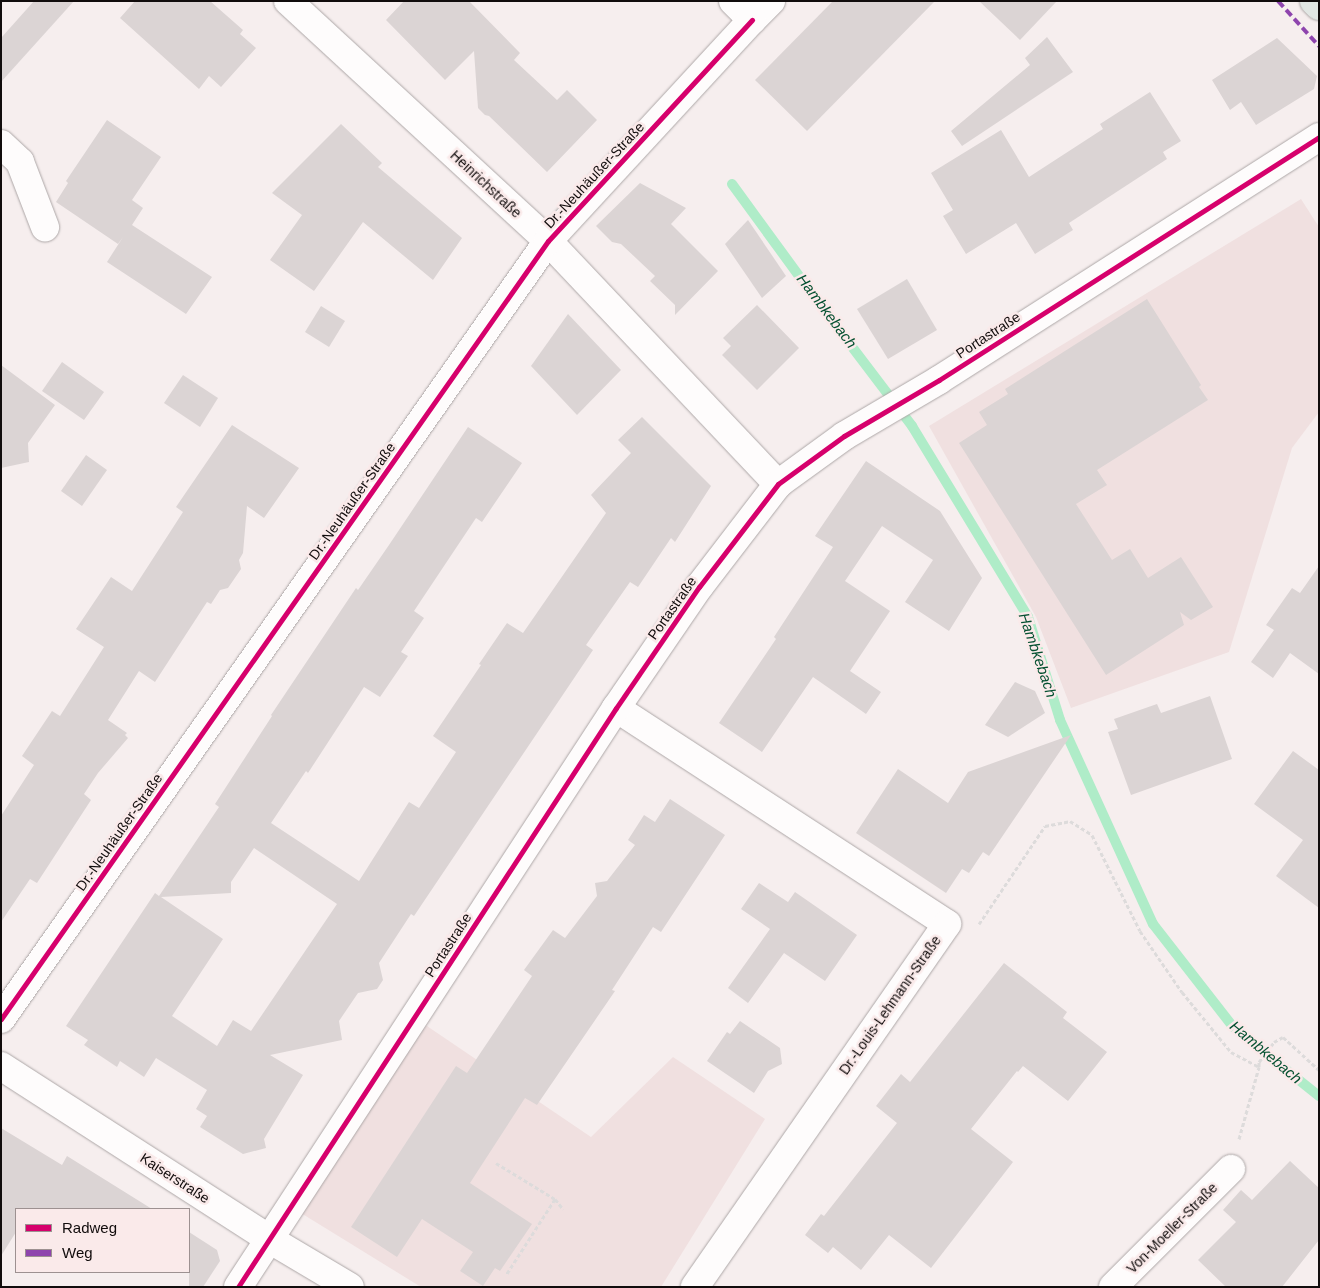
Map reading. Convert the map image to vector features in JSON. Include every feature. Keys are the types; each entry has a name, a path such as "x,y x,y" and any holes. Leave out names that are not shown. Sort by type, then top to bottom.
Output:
{"main road":[{"path":"1314,1 1319,6"}],"street":[{"name":"Heinrichstraße","path":"288,1 548,241 778,484"},
{"name":"Dr.-Neuhäußer-Straße","path":"1,1019 548,241 742,11 771,1"},
{"name":"Portastraße","path":"238,1287 616,708 699,587 778,484 844,436 939,380 1319,137"},
{"path":"1,144 20,162 45,227"},
{"name":"Dr.-Louis-Lehmann-Straße","path":"616,708 947,924 695,1287"},
{"name":"Kaiserstraße","path":"1,1066 269,1239 350,1287"},
{"name":"Von-Moeller-Straße","path":"1114,1287 1231,1169"}],"path":[{"path":"947,924 957,912 979,924 1045,826 1070,821 1092,835 1140,931 1182,992 1231,1052 1259,1065"},
{"path":"1231,1169 1259,1065 1274,1042 1284,1037 1319,1070"},
{"path":"496,1163 555,1199 563,1209"},
{"path":"506,1275 555,1199"}],"shaded area":[{"path":"1301,199 1319,227 1319,412 1292,448 1229,652 1071,708 1036,617 929,426"},
{"path":"421,1022 591,1137 673,1057 765,1119 661,1287 421,1287 296,1210"}],"building":[{"path":"34,1 74,1 1,82 1,38"},
{"path":"135,1 210,1 243,30 240,34 256,48 221,87 209,76 199,89 120,18"},
{"path":"404,1 469,1 520,53 514,60 557,100 567,90 597,120 547,172 489,116 485,115 478,108 474,51 445,80 386,20"},
{"path":"833,1 935,1 807,131 755,80"},
{"path":"979,1 1057,1 1020,40"},
{"path":"1047,37 1073,72 962,146 951,131 1030,65 1025,58"},
{"path":"1277,38 1317,76 1314,89 1256,125 1241,102 1230,110 1212,80"},
{"path":"1150,92 1181,141 1163,152 1167,159 1069,223 1073,230 1035,254 1016,223 966,254 943,216 953,210 931,173 1001,130 1029,177 1103,129 1100,124"},
{"path":"107,120 161,157 132,200 143,208 132,225 212,277 186,314 107,262 123,237 118,244 56,202 68,183 66,181"},
{"path":"341,124 382,163 378,167 462,238 433,280 363,222 314,291 270,260 302,215 272,193"},
{"path":"640,183 686,208 671,224 718,271 675,315 675,305 650,281 655,276 621,244 612,242 596,226"},
{"path":"748,220 786,276 762,298 725,244"},
{"path":"907,279 937,330 888,359 857,309"},
{"path":"1147,299 1201,385 1199,387 1208,400 1097,470 1107,485 1076,504 1112,560 1130,549 1148,578 1181,557 1213,607 1191,620 1180,612 1184,625 1106,675 959,443 987,425 979,412 1008,394 1005,389"},
{"path":"757,305 799,348 757,390 722,355 731,346 723,338"},
{"path":"321,306 345,321 329,347 305,332"},
{"path":"568,314 621,370 577,415 531,366"},
{"path":"62,362 104,392 84,420 42,391"},
{"path":"1,365 55,405 28,443 29,462 1,468"},
{"path":"183,375 218,398 200,427 164,403"},
{"path":"642,417 711,486 675,542 671,538 638,587 630,582 586,645 593,650 414,916 411,914 379,963 383,980 377,989 358,993 339,1021 342,1040 270,1055 303,1075 264,1139 266,1148 243,1154 200,1127 207,1116 196,1109 207,1090 156,1058 144,1077 120,1061 117,1067 84,1045 88,1040 66,1026 155,893 159,896 219,807 215,804 271,715 356,588 358,590 468,427 522,463 482,522 476,518 414,611 424,618 401,652 408,656 380,697 364,687 308,773 306,771 271,823 359,881 409,802 419,808 456,752 433,736 481,665 479,664 507,623 523,633 606,513 591,495 631,453 618,440","holes":["254,848 337,904 251,1031 233,1020 217,1046 172,1016 223,939 161,897 231,893 231,882"]},
{"path":"232,425 299,468 264,518 247,506 243,553 239,560 241,569 228,588 220,590 211,604 207,602 155,682 139,671 108,720 127,733 125,735 128,738 98,773 84,794 91,800 37,883 30,879 1,922 1,816 34,765 22,756 52,711 60,716 104,647 76,629 111,577 132,591 183,512 176,507"},
{"path":"86,455 107,470 82,506 61,491"},
{"path":"866,461 940,511 982,578 949,631 905,602 933,560 882,526 845,581 890,611 850,671 881,692 866,714 813,677 762,752 719,723 776,639 774,637 833,547 815,536"},
{"path":"1319,566 1319,674 1290,653 1273,678 1251,662 1274,630 1266,625 1292,588 1300,593"},
{"path":"1015,682 1035,691 1045,713 1008,737 985,725"},
{"path":"1210,696 1232,759 1131,795 1108,732 1118,729 1114,719 1157,704 1161,713"},
{"path":"1071,735 989,856 983,852 969,873 962,869 946,893 856,833 898,769 948,803 968,772"},
{"path":"1293,751 1319,770 1319,908 1276,876 1303,840 1254,804"},
{"path":"670,799 725,835 661,932 653,927 612,990 615,991 537,1105 525,1098 470,1183 532,1224 500,1271 495,1268 483,1286 460,1271 473,1252 422,1219 397,1257 351,1227 456,1066 467,1073 532,976 524,970 553,930 565,938 597,896 595,883 607,881 635,845 628,840 644,815 655,822"},
{"path":"759,883 788,902 795,892 857,935 825,981 784,953 748,1003 728,988 770,929 741,909"},
{"path":"1004,963 1067,1012 1063,1018 1107,1052 1068,1101 1023,1066 1017,1071 971,1129 1013,1162 931,1268 889,1235 861,1270 833,1247 828,1253 805,1235 821,1214 824,1216 897,1123 876,1106 901,1074 910,1082"},
{"path":"740,1021 780,1048 782,1064 768,1071 754,1093 707,1061 727,1032 730,1034"},
{"path":"1,1128 62,1165 67,1156 150,1208 15,1208 15,1234 1,1256"},
{"path":"1290,1161 1319,1188 1319,1240 1282,1287 1226,1287 1198,1260 1236,1222 1223,1210 1241,1190 1252,1200"},
{"path":"190,1233 217,1250 220,1261 203,1287 189,1287"}],"waterway":[{"name":"Hambkebach","path":"732,184 912,426 1028,617 1060,720 1153,924 1234,1028 1319,1096"}],"marked path":[{"path":"1278,1 1319,46"}],"cycle path":[{"path":"1,1019 548,241 752,20"},
{"path":"238,1287 616,708 699,587 778,484 844,436 939,380 1319,137"}]}
